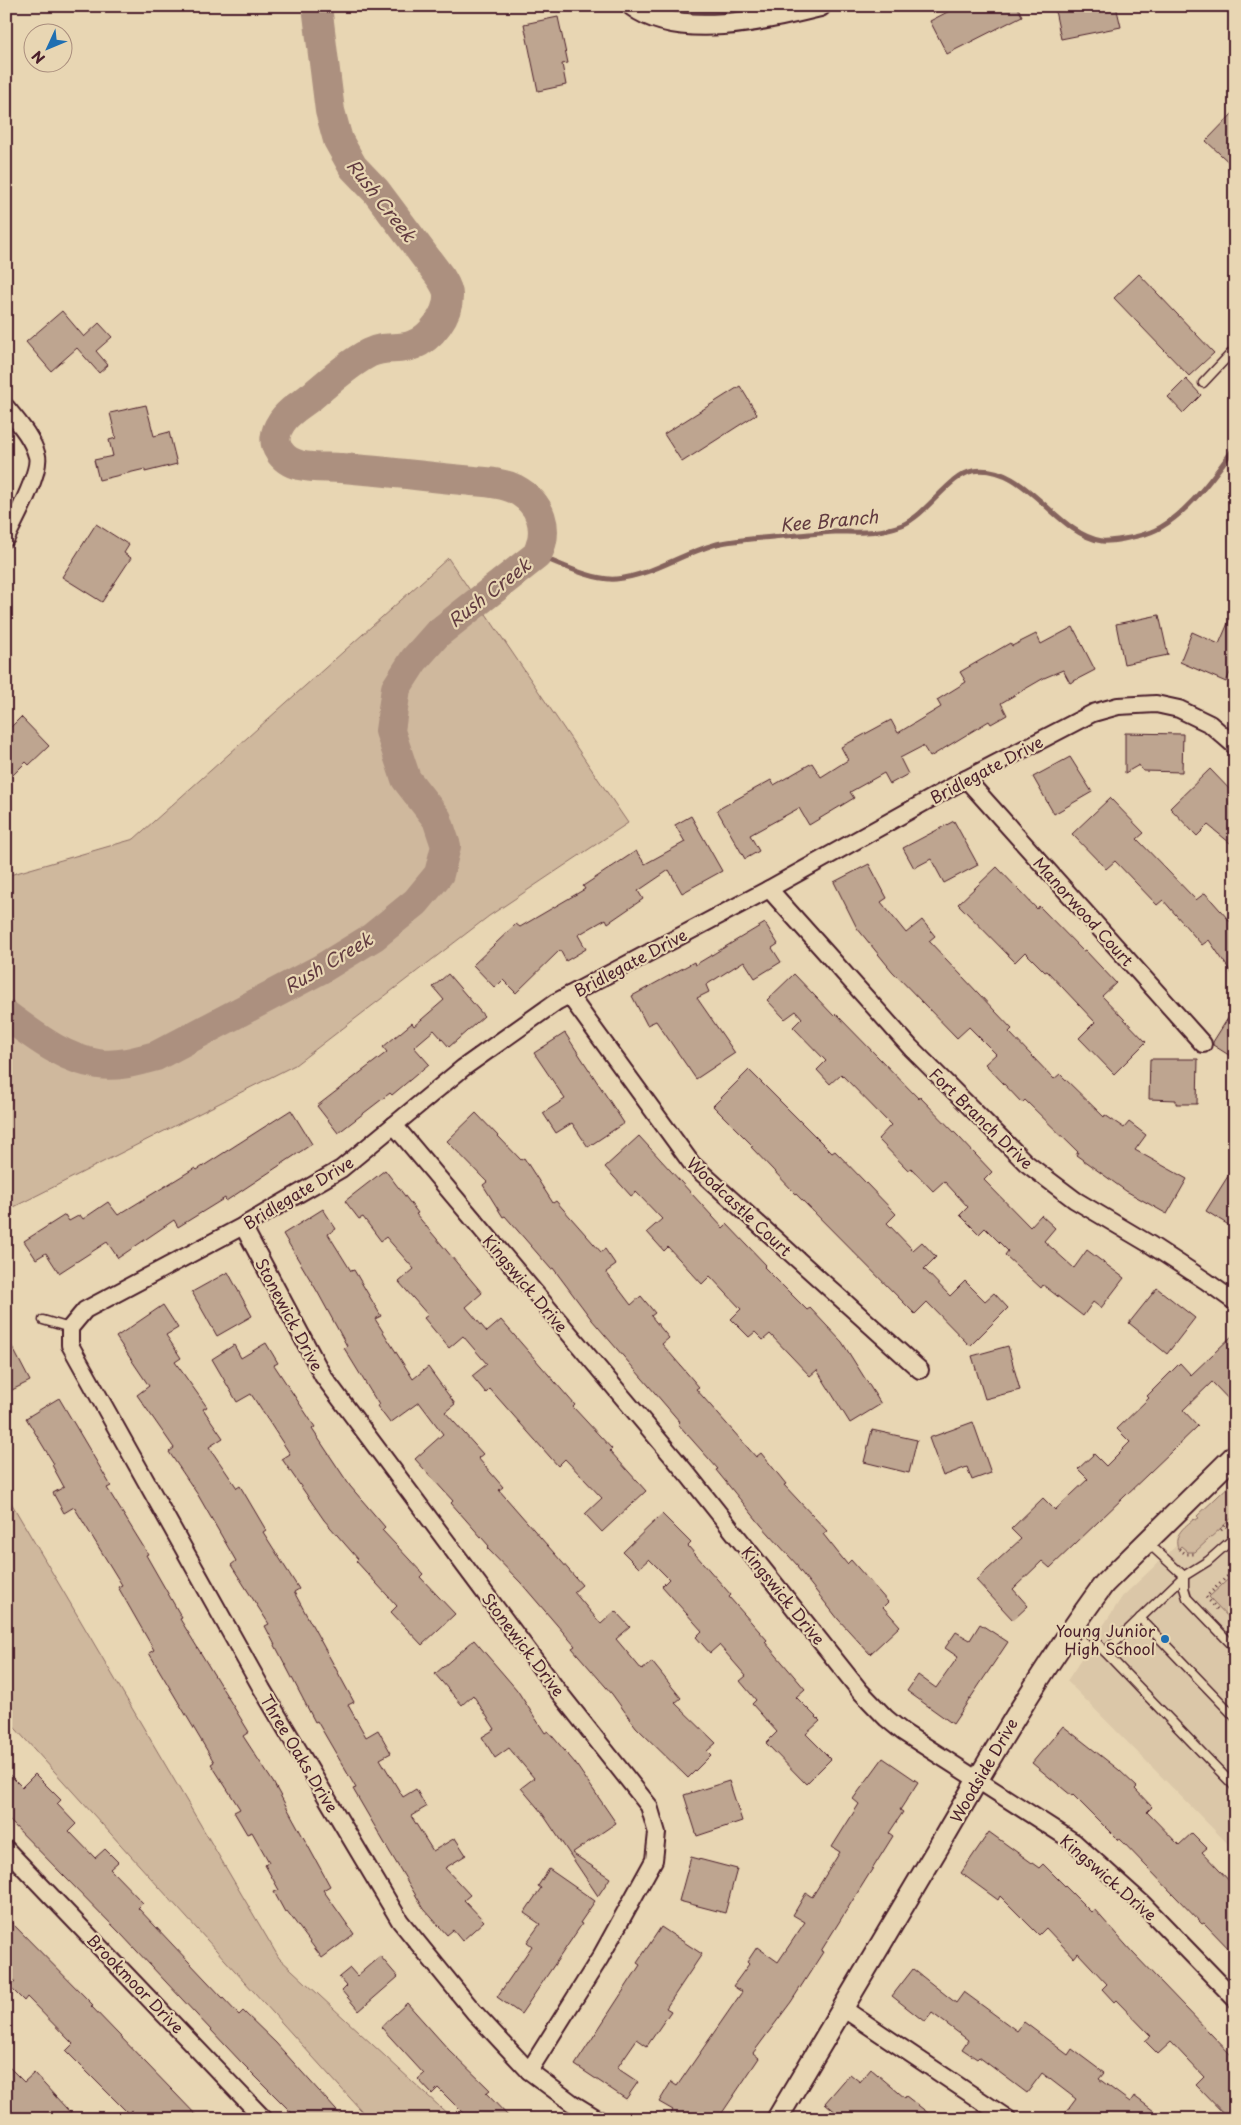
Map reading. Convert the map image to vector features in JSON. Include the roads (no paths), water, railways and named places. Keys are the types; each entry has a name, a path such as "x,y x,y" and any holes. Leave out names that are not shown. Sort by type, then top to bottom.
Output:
{"street":[{"path":"632,6 652,18 669,23 696,25 782,15 820,6"},
{"path":"6,407 26,432 37,457 30,489 6,538"},
{"name":"Bridlegate Drive","path":"69,1332 85,1310 243,1226 341,1169 462,1068 556,1002 769,888 966,779 1093,713 1118,706 1156,704 1179,709 1210,724 1235,746"},
{"name":"Manorwood Court","path":"966,779 1203,1044"},
{"name":"Fort Branch Drive","path":"769,888 910,1047 1026,1163 1075,1200 1151,1245 1235,1302"},
{"name":"Woodcastle Court","path":"569,995 692,1164 920,1370"},
{"name":"Kingswick Drive","path":"394,1125 689,1476 860,1691 886,1718 903,1732 1074,1842 1143,1904 1235,1999"},
{"name":"Stonewick Drive","path":"243,1226 323,1376 558,1691 649,1806 657,1833 654,1860 600,1958 529,2071"},
{"name":"Three Oaks Drive","path":"69,1332 70,1345 262,1689 400,1921 474,2012 529,2071 572,2103 598,2119"},
{"name":"Woodside Drive","path":"777,2119 844,2009 1018,1711 1078,1621 1104,1584 1235,1455"},
{"name":"Brookmoor Drive","path":"6,1849 264,2119"},
{"path":"844,2009 1008,2119"}],"lane":[{"path":"1203,383 1235,349"},
{"path":"43,1320 69,1332"},
{"path":"1105,1652 1184,1576 1208,1561 1235,1537"},
{"path":"1147,1542 1184,1576 1184,1588 1187,1598 1235,1648"},
{"path":"1140,1618 1235,1716"},
{"path":"1078,1621 1105,1652 1235,1786"}],"waterway":[{"name":"Kee Branch","path":"6,1015 50,1046 85,1061 113,1065 149,1058 321,969 373,937 416,902 439,874 446,846 437,819 406,779 390,731 396,688 414,660 437,634 537,555 541,545 543,526 537,509 524,495 509,486 489,482 342,468 308,467 285,458 277,448 275,441 277,430 291,412 361,357 380,349 408,347 420,342 438,324 448,302 446,286 441,278 376,191 353,167 338,140 330,111 317,6"},
{"name":"Kee Branch","path":"537,555 586,574 616,579 643,573 708,547 736,540 885,530 912,520 955,480 973,471 992,471 1008,477 1024,487 1069,526 1085,536 1102,541 1130,538 1158,529 1184,510 1207,485 1235,447"}],"place":[{"name":"Young Junior High School","path":"1165,1639"}],"water label":[{"name":"Rush Creek","path":"382,200"},
{"name":"Rush Creek","path":"489,592"},
{"name":"Rush Creek","path":"328,962"}]}
